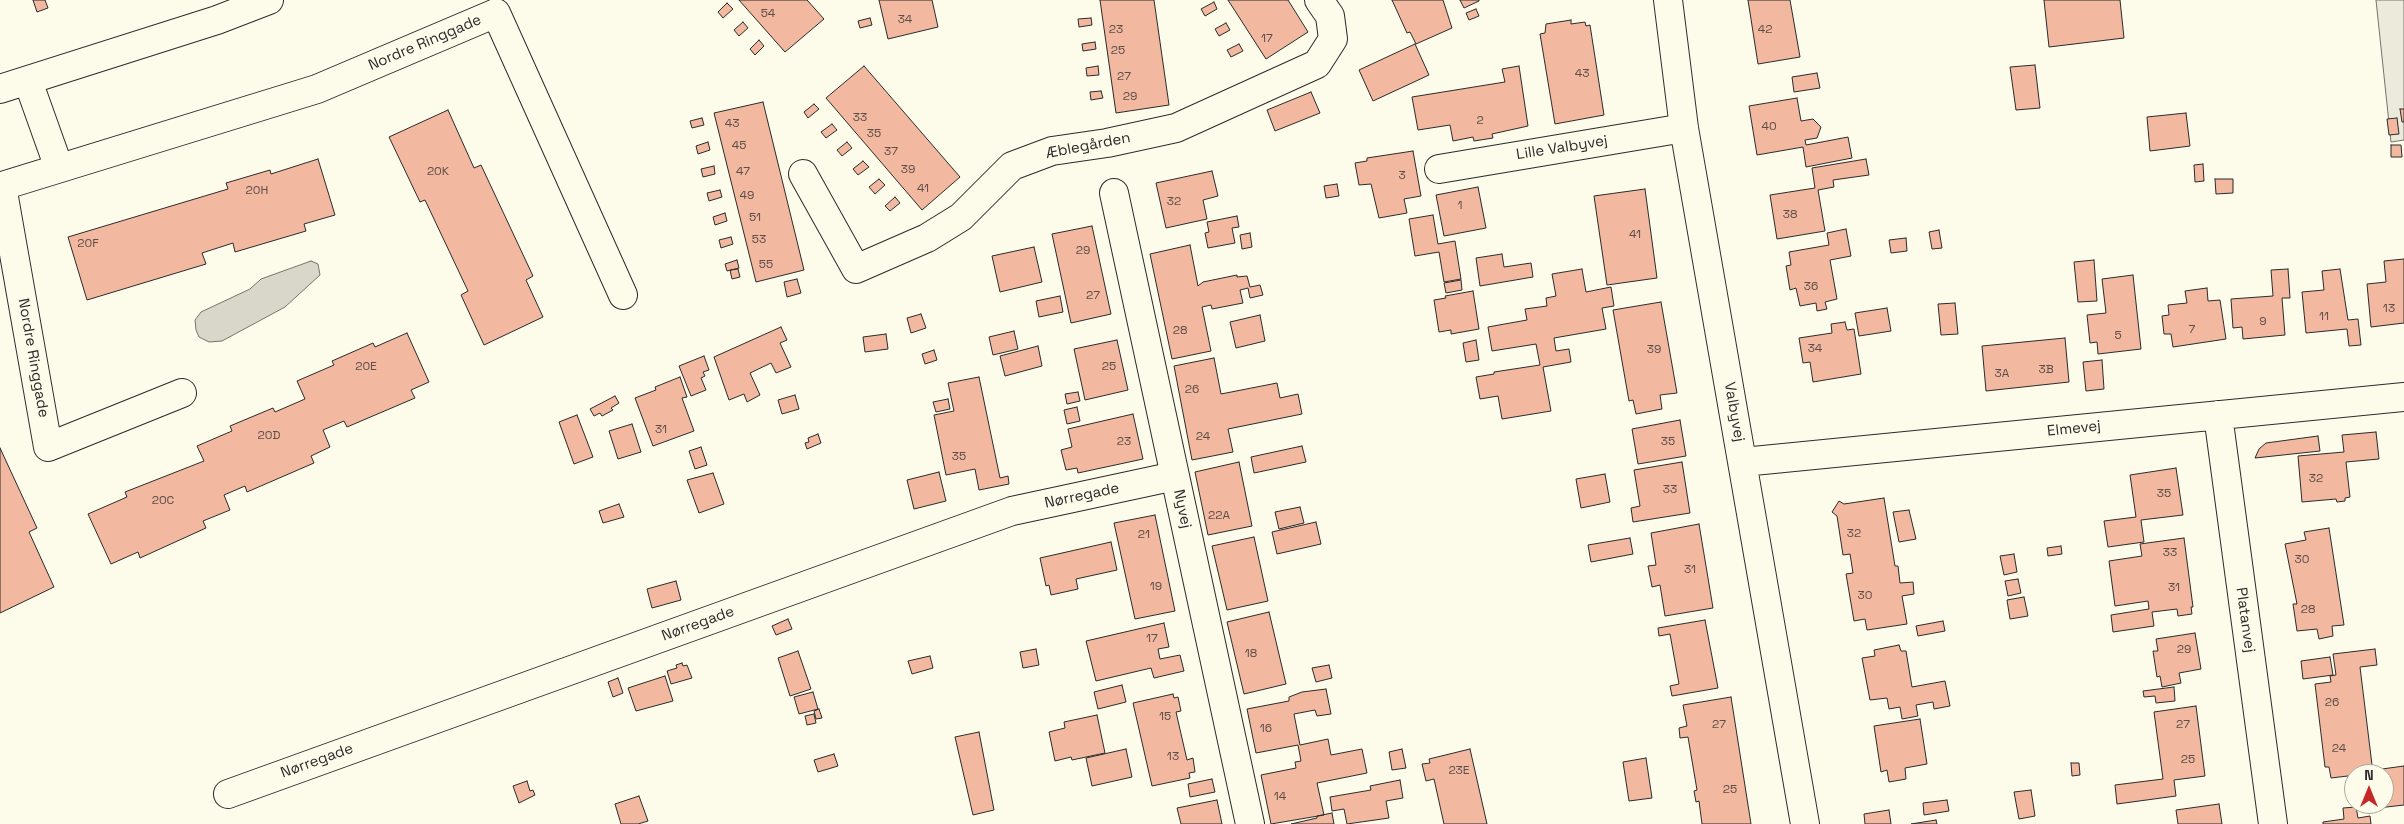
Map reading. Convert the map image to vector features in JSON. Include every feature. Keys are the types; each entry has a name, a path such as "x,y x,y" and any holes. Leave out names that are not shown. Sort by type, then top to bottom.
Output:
{"street":[{"path":"0,89 217,20 269,0"},
{"name":"Æblegården","path":"803,174 856,269 928,238 961,217 1012,166 1052,151 1107,143 1176,128 1317,64 1333,39 1330,16 1319,0"},
{"name":"Valbyvej","path":"1668,0 1684,128 1804,824"},
{"name":"Nordre Ringgade","path":"182,393 48,447 2,186 317,89 496,13 623,295"},
{"path":"28,81 59,168"},
{"name":"Lille Valbyvej","path":"1439,169 1684,128"},
{"name":"Nyvej","path":"1114,193 1250,824"},
{"name":"Elmevej","path":"1743,462 2404,397"},
{"name":"Platanvej","path":"2218,415 2272,824"},
{"name":"Nørregade","path":"228,794 1012,511 1175,476"}],"shaded area":[{"path":"2376,0 2404,0 2404,140 2391,142"},
{"path":"311,261 318,264 320,275 285,307 222,341 209,342 199,337 195,320 201,312 250,289 261,279"}],"building":[{"path":"33,0 45,0 48,8 37,12"},
{"path":"739,0 807,0 824,19 785,52"},
{"path":"879,0 932,0 938,27 888,39"},
{"path":"1100,0 1154,0 1169,105 1116,113"},
{"path":"1228,0 1288,0 1308,32 1266,59"},
{"path":"1392,0 1443,0 1452,28 1416,44 1410,32 1407,33"},
{"path":"1460,0 1479,0 1479,1 1464,8"},
{"path":"1748,0 1790,0 1800,57 1758,64"},
{"path":"2044,0 2120,0 2124,38 2049,47"},
{"path":"1214,2 1217,9 1205,16 1201,9"},
{"path":"727,3 733,9 723,18 718,12"},
{"path":"1476,9 1479,16 1469,20 1466,13"},
{"path":"870,18 872,25 860,28 858,21"},
{"path":"1091,18 1092,25 1079,27 1078,19"},
{"path":"1571,20 1571,24 1585,22 1586,26 1590,25 1604,115 1555,124 1540,34 1545,33 1546,24"},
{"path":"743,22 748,28 739,36 734,30"},
{"path":"1226,23 1230,30 1219,36 1215,29"},
{"path":"759,40 764,46 755,55 750,49"},
{"path":"1095,42 1096,49 1083,51 1082,44"},
{"path":"1239,44 1243,51 1231,57 1227,50"},
{"path":"1415,44 1429,75 1373,101 1359,70"},
{"path":"2035,65 2040,108 2016,110 2010,67"},
{"path":"864,66 960,177 922,210 826,98"},
{"path":"1098,66 1099,75 1087,76 1086,68"},
{"path":"1519,66 1528,126 1492,134 1493,138 1474,141 1473,137 1453,141 1450,125 1418,130 1412,97 1505,82 1502,69"},
{"path":"1817,73 1820,88 1794,92 1792,77"},
{"path":"1101,91 1103,98 1091,100 1090,92"},
{"path":"1311,92 1320,113 1275,131 1267,110"},
{"path":"1797,98 1801,121 1813,119 1821,127 1817,138 1805,140 1806,145 1848,137 1852,158 1806,167 1803,147 1757,155 1749,106"},
{"path":"763,102 804,270 756,282 714,113"},
{"path":"814,104 819,109 808,118 804,112"},
{"path":"2400,109 2404,109 2404,122 2402,122"},
{"path":"448,110 474,168 481,165 533,276 526,280 543,317 484,345 461,295 468,291 425,200 420,202 389,137"},
{"path":"2186,113 2190,146 2150,151 2147,117"},
{"path":"702,118 704,125 692,128 690,121"},
{"path":"2397,118 2399,134 2389,135 2387,119"},
{"path":"832,124 837,130 826,138 821,132"},
{"path":"708,142 710,150 698,154 696,146"},
{"path":"847,142 852,148 842,156 837,150"},
{"path":"2391,145 2401,145 2402,157 2391,157"},
{"path":"1413,151 1421,196 1404,199 1407,213 1379,218 1371,184 1359,185 1355,163 1367,161 1367,158"},
{"path":"318,159 335,215 304,224 306,231 235,252 233,243 202,253 206,264 87,300 68,237 228,189 226,183 270,170 271,174"},
{"path":"1866,159 1869,175 1833,180 1834,187 1818,190 1825,231 1777,239 1770,195 1815,188 1812,168"},
{"path":"863,161 869,167 858,175 853,169"},
{"path":"2203,164 2204,181 2195,182 2194,165"},
{"path":"714,166 715,174 703,177 701,169"},
{"path":"1212,171 1218,196 1203,200 1207,219 1166,228 1156,183"},
{"path":"879,179 885,185 875,194 869,187"},
{"path":"2215,179 2233,179 2233,193 2216,194"},
{"path":"1337,184 1339,196 1326,198 1324,186"},
{"path":"1478,187 1486,228 1444,236 1436,195"},
{"path":"1645,189 1657,278 1607,285 1594,196"},
{"path":"720,190 722,197 709,201 707,193"},
{"path":"895,197 900,203 890,211 885,206"},
{"path":"725,213 727,221 715,225 713,217"},
{"path":"1433,215 1438,244 1455,241 1461,279 1444,282 1439,252 1415,256 1409,219"},
{"path":"1237,216 1239,227 1232,228 1235,243 1208,248 1205,233 1209,232 1207,222"},
{"path":"1092,226 1111,314 1071,323 1052,234"},
{"path":"1846,229 1851,256 1830,260 1837,299 1825,302 1827,309 1817,311 1816,303 1800,306 1796,288 1790,290 1786,266 1791,265 1789,252 1829,245 1827,233"},
{"path":"1939,230 1942,248 1932,249 1929,232"},
{"path":"1250,233 1252,247 1242,249 1240,235"},
{"path":"731,237 733,244 721,248 719,240"},
{"path":"1906,238 1907,251 1891,253 1889,240"},
{"path":"1190,245 1198,286 1203,282 1237,275 1237,277 1247,276 1250,287 1260,285 1263,295 1250,298 1248,288 1240,290 1243,303 1212,309 1211,305 1202,307 1211,351 1172,359 1150,254"},
{"path":"1034,247 1042,282 1000,292 992,256"},
{"path":"1502,254 1504,267 1531,263 1533,277 1480,286 1476,258"},
{"path":"2404,259 2404,323 2371,327 2367,284 2386,282 2384,261"},
{"path":"737,260 739,268 727,271 725,264"},
{"path":"2094,260 2097,301 2078,302 2074,262"},
{"path":"738,269 740,277 732,279 730,270"},
{"path":"1582,269 1586,292 1611,287 1614,306 1602,308 1606,329 1554,338 1556,351 1569,349 1571,362 1543,367 1551,411 1502,419 1498,396 1480,399 1476,377 1494,374 1494,372 1540,365 1536,344 1492,351 1488,327 1527,320 1525,309 1547,306 1546,298 1556,296 1552,274"},
{"path":"2288,269 2290,298 2282,298 2285,335 2243,339 2242,327 2233,328 2231,299 2273,296 2271,270"},
{"path":"2340,269 2348,320 2358,319 2361,345 2349,346 2347,329 2306,333 2302,292 2324,290 2322,271"},
{"path":"2133,275 2141,349 2098,354 2097,342 2090,343 2087,315 2106,313 2102,279"},
{"path":"797,279 801,293 787,297 784,282"},
{"path":"1461,280 1462,290 1446,293 1444,283"},
{"path":"2207,288 2208,301 2220,300 2226,339 2173,347 2171,334 2164,334 2162,316 2169,315 2168,305 2187,303 2185,291"},
{"path":"1473,291 1479,329 1451,334 1451,330 1439,332 1434,300"},
{"path":"1060,296 1063,312 1039,317 1036,301"},
{"path":"1661,302 1677,393 1660,395 1662,409 1636,414 1633,400 1629,401 1613,310"},
{"path":"1955,303 1958,334 1941,335 1938,304"},
{"path":"1887,308 1891,331 1859,336 1855,313"},
{"path":"921,314 926,328 911,333 907,318"},
{"path":"1260,315 1265,341 1236,348 1230,322"},
{"path":"1845,322 1847,330 1854,329 1861,374 1813,382 1810,362 1803,363 1799,338 1832,333 1831,324"},
{"path":"781,327 787,340 780,343 791,367 776,373 771,363 750,373 760,395 747,402 744,394 729,400 714,357"},
{"path":"1014,331 1018,349 993,355 989,337"},
{"path":"407,333 429,382 411,390 415,398 347,427 344,421 323,430 330,447 311,456 314,463 247,492 245,486 224,495 230,510 203,521 206,528 140,558 138,552 111,564 88,514 127,497 125,492 204,461 197,446 232,431 230,426 273,408 275,412 305,399 297,381 334,365 332,361 373,343 375,347"},
{"path":"886,334 888,349 865,352 863,337"},
{"path":"2065,338 2069,382 1986,391 1982,346"},
{"path":"1117,340 1128,390 1085,400 1074,349"},
{"path":"1476,340 1479,360 1466,362 1463,343"},
{"path":"1038,346 1042,366 1005,376 1000,356"},
{"path":"934,350 937,360 925,364 922,354"},
{"path":"704,356 709,370 703,372 705,376 701,378 706,390 691,396 679,366"},
{"path":"1214,358 1221,394 1277,383 1280,398 1298,394 1302,414 1228,429 1233,452 1192,460 1174,366"},
{"path":"2102,360 2104,389 2086,391 2083,362"},
{"path":"680,377 687,397 682,398 694,431 653,446 635,398 656,390 655,387"},
{"path":"979,377 1000,478 1008,476 1009,484 979,490 975,469 946,475 934,415 954,411 948,383"},
{"path":"1078,392 1080,401 1067,404 1065,394"},
{"path":"795,395 799,409 782,414 778,400"},
{"path":"615,396 619,403 611,408 613,410 602,416 600,413 594,416 590,409"},
{"path":"948,399 950,409 936,412 933,402"},
{"path":"1077,407 1080,421 1067,424 1064,410"},
{"path":"1133,414 1143,459 1078,473 1077,468 1066,470 1061,450 1072,447 1068,429"},
{"path":"577,415 593,457 574,464 559,422"},
{"path":"1680,420 1686,456 1638,464 1632,429"},
{"path":"632,424 641,452 618,459 609,431"},
{"path":"2376,432 2379,459 2346,462 2350,497 2345,498 2345,501 2337,502 2336,499 2302,502 2298,456 2344,452 2342,435"},
{"path":"818,434 821,443 807,449 805,443 809,442 808,438"},
{"path":"2318,436 2320,451 2255,458 2259,449 2266,443"},
{"path":"1302,446 1306,462 1254,473 1251,457"},
{"path":"701,447 707,465 695,469 689,451"},
{"path":"0,448 37,528 29,532 54,587 0,613"},
{"path":"1239,462 1252,526 1208,535 1195,472"},
{"path":"1682,462 1690,513 1633,522 1631,508 1640,506 1634,470"},
{"path":"2176,468 2183,515 2141,520 2144,542 2108,547 2104,521 2136,517 2130,475"},
{"path":"939,472 946,501 914,509 907,480"},
{"path":"713,473 724,504 699,513 687,480"},
{"path":"1605,474 1610,502 1581,508 1576,479"},
{"path":"1884,498 1895,566 1898,566 1900,583 1913,582 1914,594 1902,596 1907,624 1867,630 1865,619 1854,621 1846,574 1853,573 1850,554 1843,555 1837,516 1832,512 1839,501 1844,504"},
{"path":"619,504 624,517 603,523 599,511"},
{"path":"1300,507 1304,523 1279,529 1275,512"},
{"path":"1909,510 1916,539 1899,542 1893,512"},
{"path":"1155,515 1175,611 1135,619 1114,523"},
{"path":"1316,522 1321,544 1277,554 1272,532"},
{"path":"1699,524 1713,608 1665,616 1660,585 1652,587 1648,566 1656,565 1651,533"},
{"path":"2329,528 2344,625 2332,626 2333,636 2319,639 2317,629 2297,631 2293,604 2297,604 2285,544 2306,540 2304,532"},
{"path":"1254,537 1268,601 1227,610 1212,546"},
{"path":"1630,538 1633,554 1591,562 1588,545"},
{"path":"2184,538 2193,607 2191,607 2192,614 2178,616 2177,609 2152,612 2154,626 2113,632 2111,615 2149,609 2148,601 2115,606 2109,561 2142,556 2140,544"},
{"path":"1111,542 1117,570 1076,579 1078,589 1051,595 1049,585 1046,586 1040,558"},
{"path":"2061,546 2062,554 2048,556 2047,548"},
{"path":"2014,554 2017,572 2004,575 2000,556"},
{"path":"2018,579 2021,593 2008,596 2005,581"},
{"path":"676,581 681,600 652,608 647,589"},
{"path":"2024,597 2028,616 2010,619 2007,600"},
{"path":"1269,612 1286,684 1244,694 1227,622"},
{"path":"788,619 792,629 776,635 772,626"},
{"path":"1705,620 1718,688 1672,696 1670,686 1679,684 1670,634 1659,636 1658,628"},
{"path":"1943,621 1945,631 1918,636 1916,626"},
{"path":"1164,623 1169,647 1158,649 1160,659 1180,655 1184,671 1154,678 1151,668 1096,681 1086,641"},
{"path":"2195,633 2201,669 2179,673 2181,683 2162,687 2160,676 2157,677 2153,651 2158,651 2156,639"},
{"path":"1899,645 1901,651 1906,651 1912,687 1945,681 1950,706 1934,709 1933,702 1916,705 1918,716 1902,719 1900,707 1889,709 1887,698 1870,700 1862,658 1875,656 1874,650"},
{"path":"1036,649 1039,665 1023,668 1020,652"},
{"path":"2375,649 2377,665 2360,667 2372,764 2344,764 2344,776 2331,778 2329,767 2325,767 2315,684 2331,682 2330,676 2336,675 2333,654"},
{"path":"798,651 811,689 790,696 778,658"},
{"path":"930,656 933,668 912,674 908,661"},
{"path":"2330,657 2333,675 2303,679 2301,661"},
{"path":"682,663 683,666 687,665 692,678 671,684 667,671 677,668 676,665"},
{"path":"1329,665 1332,678 1316,682 1312,668"},
{"path":"665,676 673,701 636,711 628,688"},
{"path":"618,678 623,693 613,697 608,682"},
{"path":"1122,685 1126,702 1098,709 1094,692"},
{"path":"2174,687 2175,701 2156,703 2155,696 2144,697 2143,691"},
{"path":"1326,689 1331,714 1317,716 1315,710 1294,714 1300,745 1328,739 1331,755 1362,749 1367,773 1317,783 1324,815 1271,824 1261,775 1296,768 1295,762 1301,761 1298,745 1256,753 1247,709 1289,701 1289,697 1302,692"},
{"path":"813,692 818,709 799,714 794,697"},
{"path":"1173,694 1174,698 1178,697 1181,711 1176,712 1187,760 1193,758 1195,772 1189,773 1190,778 1152,786 1133,703"},
{"path":"1731,697 1751,824 1702,824 1699,801 1696,802 1694,791 1697,790 1688,737 1680,738 1679,728 1687,726 1683,705"},
{"path":"2196,706 2205,776 2174,780 2176,796 2117,804 2115,785 2163,779 2154,712"},
{"path":"819,709 822,718 816,719 814,711"},
{"path":"814,714 816,723 807,725 805,716"},
{"path":"1097,715 1105,753 1072,760 1071,757 1055,761 1049,732 1065,728 1064,722"},
{"path":"1920,719 1927,764 1905,768 1906,779 1889,782 1887,770 1881,772 1874,726"},
{"path":"979,732 994,810 973,815 955,737"},
{"path":"1126,749 1132,777 1092,786 1086,758"},
{"path":"1402,749 1406,768 1392,770 1389,752"},
{"path":"1470,749 1487,824 1444,824 1434,779 1426,781 1422,764 1430,763 1429,759"},
{"path":"834,754 838,766 818,772 814,760"},
{"path":"1646,758 1652,798 1629,801 1623,762"},
{"path":"2071,763 2079,763 2080,775 2072,776"},
{"path":"2404,766 2404,805 2394,806 2394,767"},
{"path":"1212,779 1215,792 1190,797 1188,784"},
{"path":"1400,780 1403,798 1386,801 1389,818 1347,824 1344,809 1332,811 1330,797 1371,790 1370,786"},
{"path":"527,781 530,791 533,790 535,795 519,803 513,786"},
{"path":"2031,790 2035,816 2019,819 2014,792"},
{"path":"639,796 648,821 638,824 621,824 615,804"},
{"path":"1217,800 1222,824 1181,824 1177,808"},
{"path":"1947,800 1949,811 1924,815 1923,803"},
{"path":"2219,804 2222,824 2178,824 2176,810"},
{"path":"2343,808 2344,814 2357,814 2358,818 2370,816 2371,824 2323,824 2323,822 2344,819"},
{"path":"1889,810 1891,824 1865,824 1864,814"},
{"path":"1332,813 1334,824 1291,824 1317,818 1317,816"},
{"path":"1936,820 1937,824 1911,824"}]}
